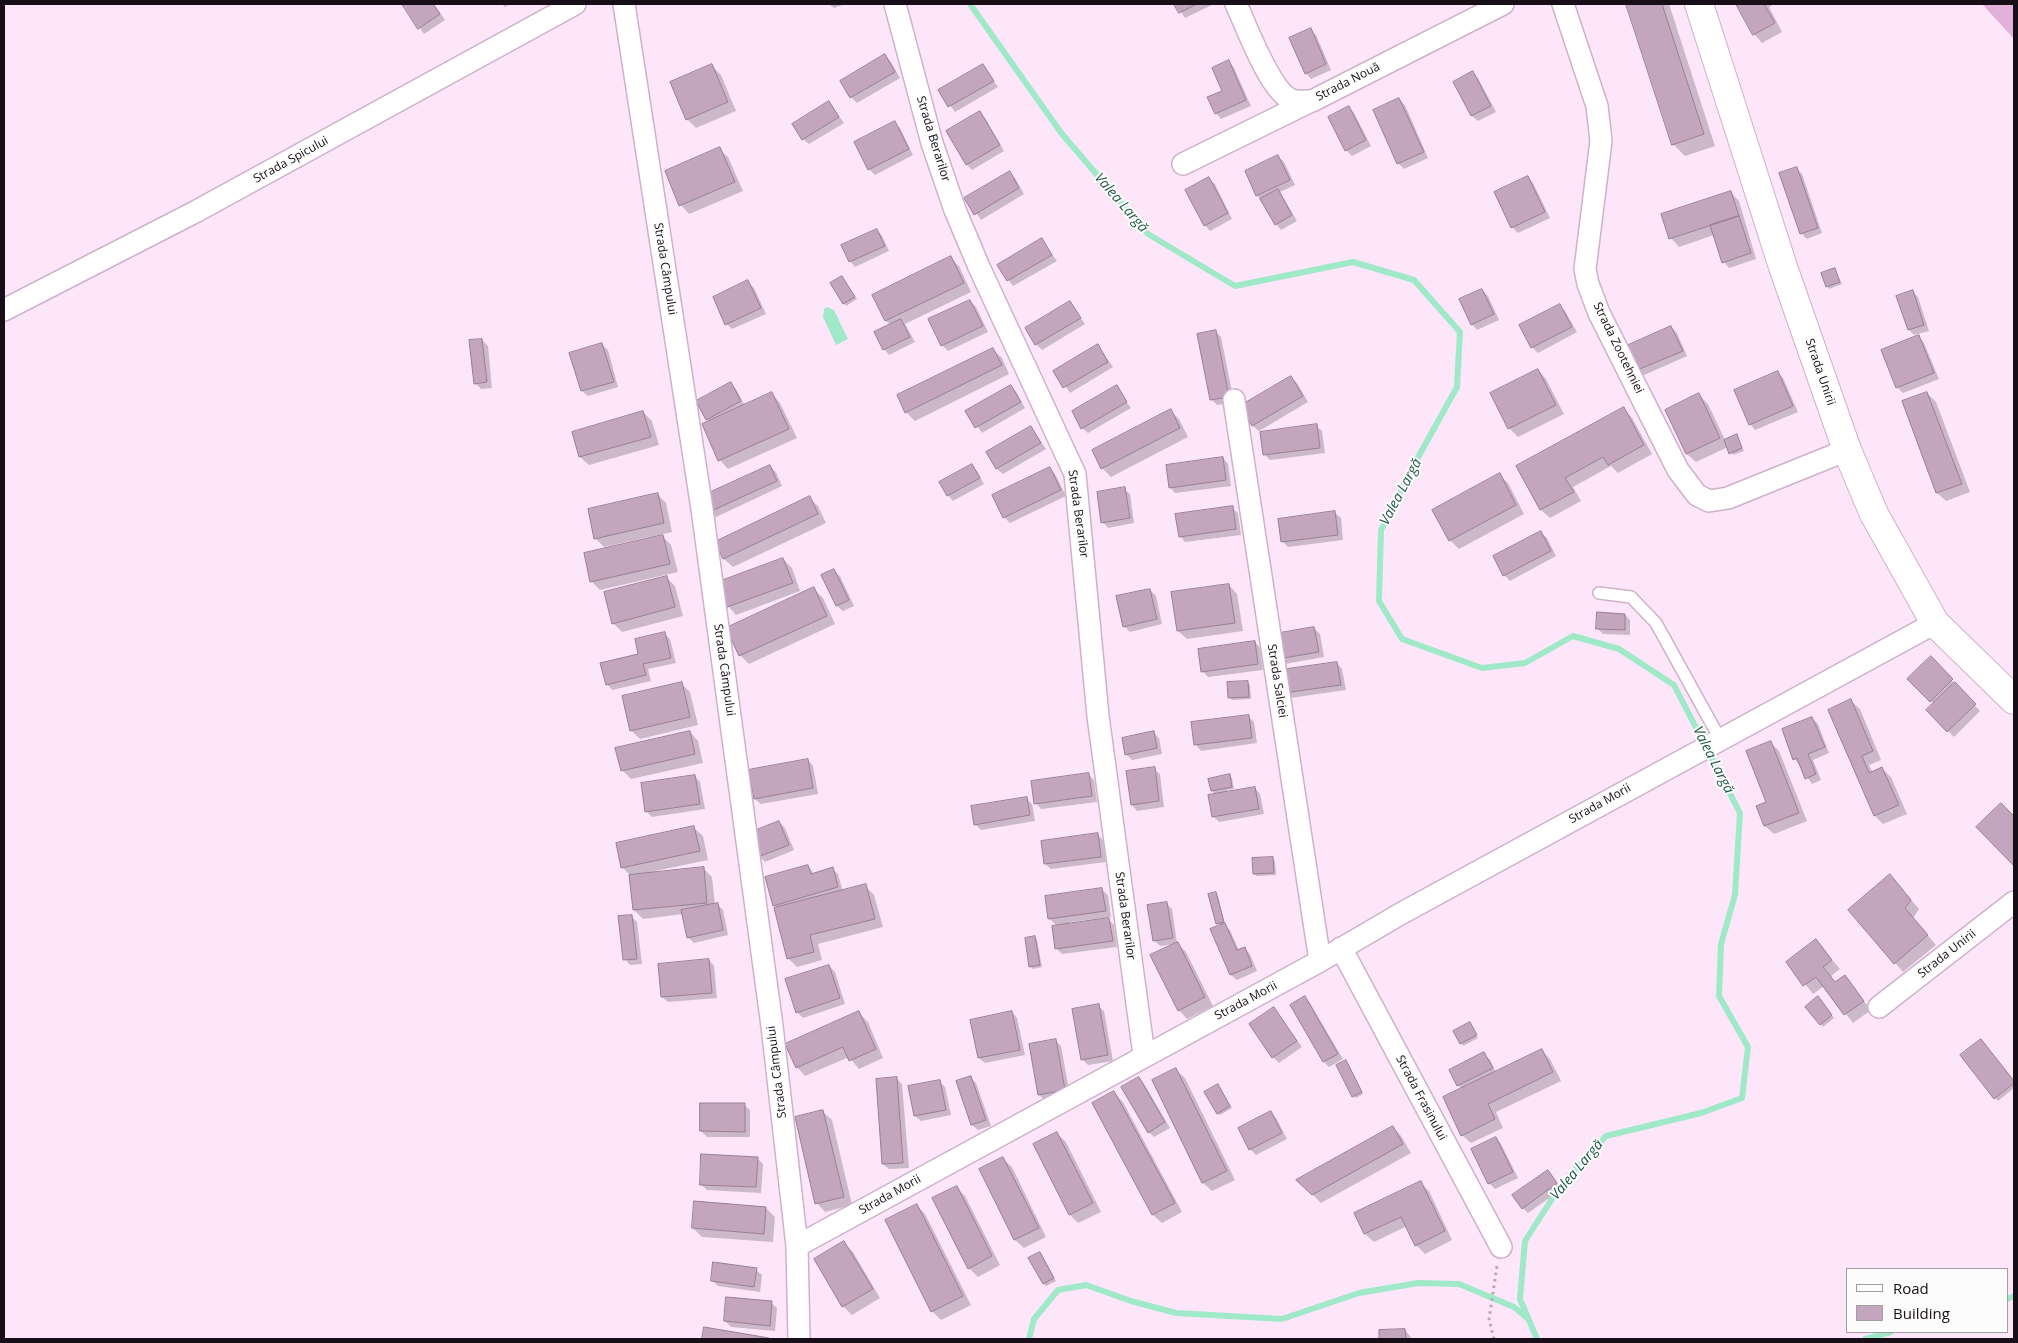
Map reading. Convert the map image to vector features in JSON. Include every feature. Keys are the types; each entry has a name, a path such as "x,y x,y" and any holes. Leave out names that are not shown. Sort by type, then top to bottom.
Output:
{"main road":[{"name":"Strada Unirii","path":"1699,4 1783,267 1847,450 1874,514 1935,623 2014,700"}],"street":[{"name":"Strada Spicului","path":"4,310 195,212 574,4"},
{"name":"Strada Câmpului","path":"624,4 704,528 772,1026 797,1246 799,1339"},
{"name":"Strada Berarilor","path":"895,4 932,143 955,210 979,267 1075,474 1098,716 1144,1055"},
{"name":"Strada Nouă","path":"1236,4 1268,72 1280,90 1292,100 1312,101 1503,4"},
{"name":"Strada Zootehniei","path":"1563,4 1597,106 1602,141 1585,268 1588,284 1599,313 1678,470 1697,495 1709,501 1728,498 1847,450"},
{"path":"1183,164 1312,101"},
{"name":"Strada Salciei","path":"1234,400 1320,961"},
{"name":"Strada Morii","path":"797,1246 1144,1055 1320,961 1402,913 1693,753 1935,623"},
{"name":"Strada Unirii","path":"1879,1007 2014,902"},
{"name":"Strada Frasinului","path":"1341,948 1501,1247"}],"lane":[{"path":"1599,593 1631,597 1656,623 1716,741"}],"path":[{"path":"1494,1286 1489,1319 1494,1339"}],"shaded area":[{"path":"1982,4 2014,4 2014,39"},
{"path":"827,307 834,310 848,339 836,345 823,317 824,309"}],"building":[{"path":"402,4 433,4 440,14 418,29"},
{"path":"1174,4 1197,4 1179,13"},
{"path":"1626,4 1662,4 1704,134 1672,145"},
{"path":"1736,4 1764,4 1775,23 1753,35"},
{"path":"1311,28 1326,64 1305,74 1289,38"},
{"path":"885,54 895,72 850,98 840,81"},
{"path":"1229,60 1246,100 1215,114 1207,97 1222,91 1212,68"},
{"path":"712,64 728,102 686,120 670,82"},
{"path":"983,64 994,81 948,107 938,90"},
{"path":"1473,71 1491,106 1471,116 1453,82"},
{"path":"1399,98 1424,152 1397,164 1373,110"},
{"path":"829,101 839,117 802,140 792,124"},
{"path":"1349,106 1366,140 1345,151 1328,117"},
{"path":"980,111 1000,145 966,165 946,131"},
{"path":"895,121 909,149 868,170 854,142"},
{"path":"720,147 735,182 679,206 665,171"},
{"path":"1278,155 1290,180 1256,196 1245,171"},
{"path":"1797,167 1818,228 1800,234 1779,173"},
{"path":"1010,171 1019,188 974,215 964,198"},
{"path":"1528,176 1545,212 1511,228 1494,192"},
{"path":"1209,177 1228,213 1204,226 1185,190"},
{"path":"1278,189 1292,215 1275,225 1260,199"},
{"path":"1731,191 1739,216 1669,239 1661,214"},
{"path":"1739,216 1751,253 1722,263 1710,225"},
{"path":"877,229 885,246 849,262 841,245"},
{"path":"1042,238 1052,255 1007,281 997,265"},
{"path":"951,256 964,283 885,321 872,295"},
{"path":"1835,268 1840,282 1826,287 1821,273"},
{"path":"842,276 855,297 843,304 830,283"},
{"path":"748,280 761,308 725,325 713,297"},
{"path":"1482,289 1494,314 1471,325 1459,299"},
{"path":"1913,290 1924,325 1908,330 1896,296"},
{"path":"970,300 983,326 941,346 928,319"},
{"path":"1070,301 1081,318 1035,345 1025,328"},
{"path":"1560,304 1572,327 1531,348 1519,325"},
{"path":"901,319 910,337 883,350 874,332"},
{"path":"1671,326 1683,351 1635,371 1624,347"},
{"path":"1216,330 1229,397 1210,400 1197,334"},
{"path":"1919,335 1934,373 1896,388 1881,350"},
{"path":"482,339 487,382 474,384 469,340"},
{"path":"602,343 614,382 581,391 569,353"},
{"path":"1098,344 1108,362 1063,388 1053,371"},
{"path":"993,348 1002,365 905,413 897,395"},
{"path":"1538,369 1556,405 1508,429 1490,393"},
{"path":"1778,371 1793,406 1749,425 1734,390"},
{"path":"1291,376 1303,396 1252,426 1240,406"},
{"path":"731,382 741,401 706,420 696,401"},
{"path":"1011,385 1021,402 975,428 965,411"},
{"path":"1117,385 1127,402 1081,429 1072,411"},
{"path":"772,392 789,429 718,461 702,424"},
{"path":"1927,392 1962,484 1936,493 1902,401"},
{"path":"1699,393 1720,438 1686,454 1665,410"},
{"path":"1624,407 1644,445 1608,465 1603,457 1565,478 1574,492 1540,510 1516,466"},
{"path":"1171,409 1180,428 1101,469 1092,450"},
{"path":"643,411 651,437 579,457 572,432"},
{"path":"1317,424 1320,448 1263,455 1260,432"},
{"path":"1031,426 1041,443 996,469 986,452"},
{"path":"1737,434 1742,448 1729,454 1724,440"},
{"path":"1223,457 1226,480 1169,488 1166,465"},
{"path":"972,464 980,478 947,496 939,482"},
{"path":"770,465 777,481 709,512 702,496"},
{"path":"1050,467 1061,490 1003,518 992,495"},
{"path":"1500,473 1516,505 1449,541 1432,510"},
{"path":"1125,487 1130,518 1101,523 1097,492"},
{"path":"658,493 664,523 594,539 588,509"},
{"path":"810,496 818,514 723,559 715,542"},
{"path":"1233,506 1236,529 1179,537 1175,514"},
{"path":"1335,511 1338,535 1281,542 1278,519"},
{"path":"1541,531 1551,551 1503,576 1493,556"},
{"path":"663,535 670,564 590,582 584,553"},
{"path":"783,558 793,583 727,607 718,582"},
{"path":"834,569 849,600 836,606 821,575"},
{"path":"667,576 675,607 612,624 604,592"},
{"path":"1229,584 1235,623 1177,631 1171,592"},
{"path":"814,587 827,616 739,656 726,628"},
{"path":"1150,589 1157,619 1123,627 1116,596"},
{"path":"1597,612 1625,614 1625,630 1596,629"},
{"path":"1314,627 1319,652 1278,659 1274,634"},
{"path":"665,632 671,658 643,664 646,675 606,685 600,663 638,654 635,639"},
{"path":"1255,641 1258,664 1201,672 1198,649"},
{"path":"1931,656 1953,679 1930,702 1907,679"},
{"path":"1337,662 1341,685 1283,693 1280,670"},
{"path":"1248,681 1249,697 1228,698 1227,682"},
{"path":"682,682 690,717 630,731 622,696"},
{"path":"1955,682 1976,704 1947,732 1926,710"},
{"path":"1851,699 1873,751 1862,756 1869,773 1882,767 1899,805 1874,816 1828,710"},
{"path":"1249,715 1252,738 1194,745 1191,722"},
{"path":"1812,717 1825,747 1808,754 1816,774 1805,779 1797,758 1793,760 1782,729"},
{"path":"690,731 695,754 621,771 615,748"},
{"path":"1154,731 1157,748 1125,755 1122,738"},
{"path":"1771,741 1799,813 1764,826 1756,806 1766,802 1746,751"},
{"path":"808,759 813,788 754,799 748,770"},
{"path":"1155,767 1159,801 1131,805 1126,771"},
{"path":"1089,773 1092,796 1034,804 1031,781"},
{"path":"1230,774 1232,787 1211,791 1208,779"},
{"path":"695,775 700,804 645,812 641,783"},
{"path":"1255,787 1259,809 1212,817 1208,795"},
{"path":"1027,797 1030,815 974,825 971,806"},
{"path":"2001,803 2014,816 2014,866 1976,827"},
{"path":"779,821 789,845 758,857 749,833"},
{"path":"694,826 700,851 621,868 616,843"},
{"path":"1098,833 1101,857 1044,864 1041,841"},
{"path":"1273,857 1274,873 1253,874 1252,858"},
{"path":"808,865 811,874 833,867 838,887 773,906 765,877"},
{"path":"704,867 707,903 633,910 629,875"},
{"path":"1890,874 1911,900 1905,908 1928,935 1894,964 1848,910"},
{"path":"866,884 875,919 810,935 814,952 787,959 774,908"},
{"path":"1102,888 1106,911 1048,919 1045,896"},
{"path":"1216,892 1224,922 1216,924 1208,894"},
{"path":"1167,902 1173,938 1153,941 1147,905"},
{"path":"718,903 723,930 687,938 681,910"},
{"path":"632,915 637,959 623,960 618,916"},
{"path":"1109,918 1113,941 1055,949 1052,926"},
{"path":"1225,923 1237,950 1245,947 1252,966 1230,975 1210,929"},
{"path":"1035,936 1040,965 1029,967 1025,938"},
{"path":"1816,939 1832,960 1823,967 1835,982 1845,975 1864,1001 1844,1015 1816,977 1803,986 1786,962"},
{"path":"1178,942 1205,997 1178,1011 1150,955"},
{"path":"709,959 712,993 661,997 658,964"},
{"path":"829,965 840,998 796,1013 785,979"},
{"path":"1305,996 1338,1054 1323,1062 1290,1005"},
{"path":"1818,996 1832,1015 1820,1025 1805,1007"},
{"path":"1099,1004 1108,1055 1081,1060 1072,1009"},
{"path":"1274,1007 1297,1041 1272,1058 1249,1024"},
{"path":"859,1011 876,1049 849,1061 843,1047 796,1068 785,1044"},
{"path":"1012,1011 1020,1050 978,1058 970,1020"},
{"path":"1470,1022 1477,1035 1460,1044 1453,1031"},
{"path":"1056,1039 1065,1090 1038,1095 1029,1044"},
{"path":"1981,1039 2014,1081 1994,1099 1960,1055"},
{"path":"1542,1049 1553,1072 1488,1104 1495,1119 1461,1136 1443,1097"},
{"path":"1484,1052 1493,1068 1457,1086 1449,1070"},
{"path":"1346,1060 1362,1092 1352,1097 1336,1065"},
{"path":"1176,1068 1227,1171 1202,1183 1152,1080"},
{"path":"971,1076 986,1120 971,1125 956,1081"},
{"path":"897,1077 903,1163 882,1164 876,1079"},
{"path":"1139,1077 1165,1122 1148,1133 1121,1087"},
{"path":"940,1080 946,1110 914,1116 908,1086"},
{"path":"1218,1084 1230,1106 1217,1114 1204,1092"},
{"path":"1114,1091 1175,1203 1152,1215 1092,1103"},
{"path":"700,1103 745,1103 745,1132 700,1131"},
{"path":"823,1110 844,1197 815,1204 795,1117"},
{"path":"1271,1111 1282,1133 1249,1150 1238,1128"},
{"path":"1393,1126 1403,1144 1312,1195 1296,1180"},
{"path":"1057,1132 1093,1203 1069,1215 1033,1144"},
{"path":"1496,1137 1513,1172 1488,1184 1471,1149"},
{"path":"701,1154 758,1157 756,1187 700,1185"},
{"path":"1003,1157 1039,1228 1014,1240 979,1169"},
{"path":"1548,1170 1557,1183 1522,1209 1512,1195"},
{"path":"1421,1181 1445,1231 1415,1246 1401,1217 1364,1234 1354,1213"},
{"path":"957,1186 992,1256 968,1269 932,1198"},
{"path":"694,1201 766,1207 764,1234 692,1228"},
{"path":"917,1204 963,1296 931,1312 885,1220"},
{"path":"844,1241 873,1289 842,1307 814,1259"},
{"path":"1040,1252 1054,1278 1043,1284 1028,1258"},
{"path":"713,1262 757,1268 754,1287 711,1281"},
{"path":"726,1297 772,1301 770,1326 724,1321"},
{"path":"704,1327 769,1338 769,1339 702,1339"},
{"path":"1405,1329 1406,1339 1379,1339 1379,1330"}],"waterway":[{"name":"Valea Largă","path":"970,4 1062,134 1148,234 1235,286 1353,262 1414,280 1460,332 1457,387 1411,470 1381,530 1379,601 1402,639 1482,668 1525,663 1573,636 1619,649 1674,685 1740,813 1735,895 1721,944 1719,996 1748,1047 1742,1098 1701,1113 1606,1136 1561,1185 1525,1241 1520,1299 1537,1339"},
{"path":"1029,1339 1034,1319 1058,1290 1086,1285 1131,1301 1176,1313 1282,1319 1359,1293 1418,1283 1459,1284 1514,1307 1527,1318"},
{"name":"Valea Largă","path":"2008,1299 2014,1296"},
{"name":"Valea Largă","path":"1865,1339 1887,1333"}]}
